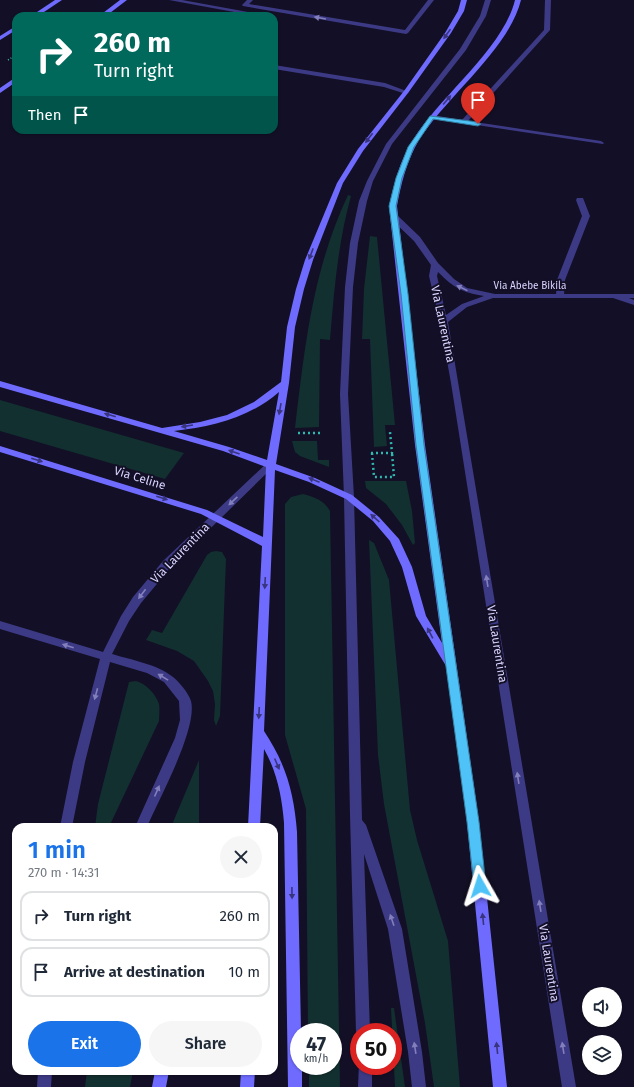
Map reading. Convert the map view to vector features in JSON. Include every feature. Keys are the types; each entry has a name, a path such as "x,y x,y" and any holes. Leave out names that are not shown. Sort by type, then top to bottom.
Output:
{"main road":[{"path":"40,12 58,0"},
{"path":"108,12 124,0"},
{"path":"254,823 271,464 285,383 291,327 300,289 334,197 360,150 406,92 454,24 461,11 464,0"},
{"path":"500,1087 473,822 420,445 404,294 393,216 394,196 403,165 411,147 432,117 486,55 509,24 516,12 518,0"},
{"path":"1,36 12,30"},
{"path":"0,91 12,82"},
{"path":"160,430 198,425 237,414 258,405 285,383"},
{"path":"0,384 226,449 271,464 328,486 349,497 376,519 394,538 407,567 421,616 451,666"},
{"name":"Via Celine","path":"0,449 166,499 215,517 267,544"},
{"path":"258,731 279,766 287,794 289,808 291,842 295,1087"},
{"path":"159,1087 161,1075"},
{"path":"247,1087 248,1075"}],"street":[{"path":"172,0 245,12"},
{"path":"250,0 245,5 406,32 431,0"},
{"path":"364,1023 356,815 349,497 344,394 348,287 354,243 363,201 372,176 389,144 463,50 483,16 488,0"},
{"path":"463,122 547,30 548,0"},
{"path":"278,67 384,85 406,92"},
{"path":"432,117 601,143"},
{"path":"560,295 561,280 586,216 580,200"},
{"path":"393,216 417,239 435,265"},
{"name":"Via Abebe Bikila","path":"435,265 458,286 478,293 495,296 634,296"},
{"name":"Via Laurentina","path":"435,265 433,276 444,322 569,1087"},
{"path":"444,322 458,308 469,302 495,296"},
{"path":"616,296 634,303"},
{"name":"Via Laurentina","path":"67,823 80,755 106,656 125,619 166,564 271,464"},
{"path":"0,625 106,656 161,675 174,685 180,692 185,701 186,712 184,730 143,823"},
{"path":"356,815 395,929 415,1052 419,1087"},
{"path":"44,1087 46,1075"},
{"path":"365,1075 365,1087"}],"path":[{"path":"372,453 374,477 394,477 390,432"},
{"path":"295,433 324,433 324,440"},
{"path":"368,453 392,453"}],"green space":[{"path":"348,195 351,196 340,249 330,340 320,339 319,427 295,428 302,368 318,281 326,252"},
{"path":"370,236 377,237 395,425 385,425 387,446 374,447 370,339 362,339 364,289"},
{"path":"0,400 184,453 165,479 0,431"},
{"path":"292,441 317,441 318,460 329,460 329,467 300,456 295,452"},
{"path":"365,481 406,481 412,511 415,543 413,545 402,525 386,504 366,488"},
{"path":"303,494 315,498 325,504 330,511 339,1023 308,1023 306,809 285,735 285,504 291,497"},
{"path":"369,540 374,543 389,580 410,810 417,840 448,941 460,1087 434,1087 425,1023 384,804 378,755"},
{"path":"216,551 222,552 226,559 220,716 216,726 214,720 215,704 213,691 194,661 177,651 146,640 152,630 162,633 207,555"},
{"path":"129,682 139,682 153,693 158,700 159,721 111,823 96,823 98,804"},
{"path":"199,760 199,823 173,823"},
{"path":"391,1008 394,1008 396,1023 392,1023"},
{"path":"402,1065 405,1087 395,1087 394,1075 402,1075"},
{"path":"86,1075 132,1075 130,1087 85,1087"},
{"path":"309,1075 340,1075 340,1087 309,1087"}],"route":[{"path":"478,124 432,117 411,147 403,165 394,196 393,216 404,294 420,445 473,822 480,886"}]}
